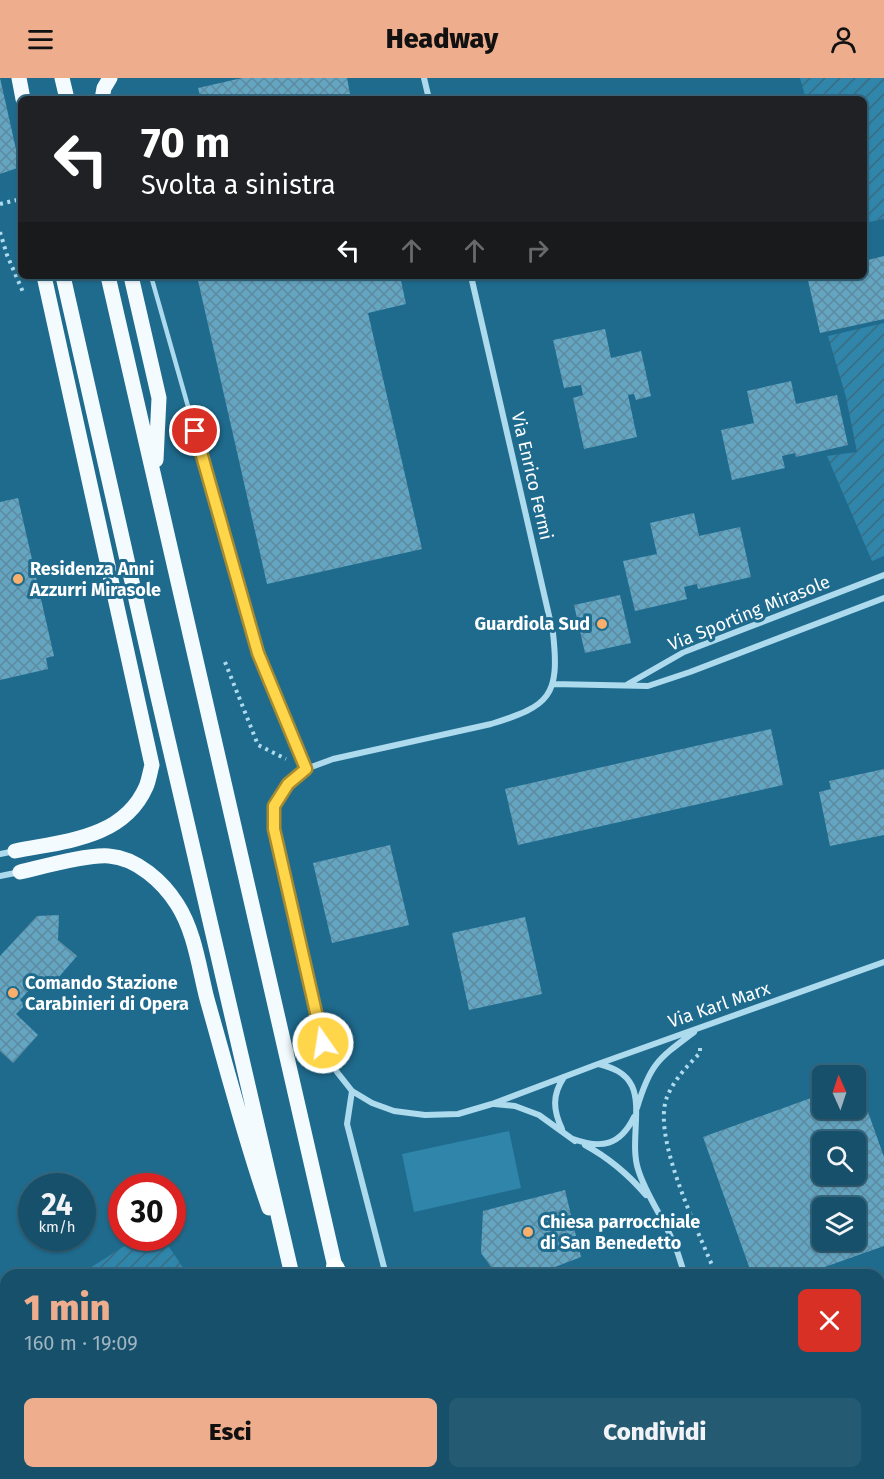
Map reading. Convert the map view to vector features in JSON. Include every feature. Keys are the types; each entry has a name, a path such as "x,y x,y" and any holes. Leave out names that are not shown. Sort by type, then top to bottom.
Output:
{"main road":[{"path":"19,78 22,96"},
{"path":"62,78 66,96"},
{"path":"103,96 110,78"},
{"path":"8,852 87,836 112,827 133,809 146,787 152,765 45,279"},
{"path":"64,279 291,1269"},
{"path":"109,279 336,1269"},
{"path":"132,279 159,398 154,478"},
{"path":"20,872 109,856 133,863 158,881 178,905 191,935 256,1174 290,1269"}],"street":[{"path":"424,78 428,96"},
{"name":"Via Enrico Fermi","path":"472,279 553,633 556,660 553,684"},
{"name":"Via Sporting Mirasole","path":"627,684 684,652 884,574"},
{"name":"Via Sporting Mirasole","path":"553,684 648,686 884,598"},
{"path":"384,1269 348,1134 346,1117 352,1091 337,1072 323,1043 274,829 274,806 288,784 306,769 333,759 514,717 532,710 544,700 553,684"},
{"path":"0,876 20,872"},
{"name":"Via Karl Marx","path":"352,1091 372,1103 394,1111 425,1115 458,1114 492,1104 884,962"},
{"path":"573,1139 590,1145 605,1144 618,1139 628,1129 635,1115 645,1081 660,1057 700,1028"},
{"path":"598,1064 614,1068 631,1084 635,1094 634,1141 638,1168 651,1200 674,1243 683,1269"},
{"path":"562,1130 555,1114 555,1096 564,1077"},
{"path":"492,1104 515,1106 531,1112 562,1130 573,1139 606,1157 629,1175 651,1200"}],"lane":[{"path":"152,279 258,653 306,769"}],"path":[{"path":"0,204 18,200"},
{"path":"0,232 23,292"},
{"path":"225,662 258,745 306,769"},
{"path":"700,1028 700,1053 684,1068 667,1098 663,1123 670,1159 714,1269"}],"shaded area":[{"path":"800,78 884,78 884,219 867,222 867,96 805,96"},
{"path":"884,323 884,556 872,561 827,456 857,452 846,397 828,336"},
{"path":"509,1131 521,1188 414,1212 402,1154"},
{"path":"117,1251 172,1251 184,1269 88,1269"}],"building":[{"path":"0,78 18,158 18,168 0,174"},
{"path":"242,78 347,78 350,96 200,96 198,88"},
{"path":"884,256 884,319 820,333 808,279 867,279 867,260"},
{"path":"198,279 401,279 406,304 368,313 422,549 267,584"},
{"path":"605,329 611,358 641,351 651,396 636,400 634,394 628,395 637,437 584,449 573,398 583,395 581,385 564,388 553,340"},
{"path":"791,381 796,404 837,395 848,445 796,457 795,453 782,456 785,468 732,480 721,430 754,423 747,391"},
{"name":"Residenza Anni Azzurri Mirasole","path":"18,498 54,656 46,658 48,669 0,680 0,502"},
{"path":"694,513 699,536 740,527 751,577 698,589 697,584 684,587 687,599 635,611 623,561 657,554 650,523"},
{"name":"Guardiola Sud","path":"620,595 631,643 585,653 574,605"},
{"path":"771,729 783,785 518,845 505,789"},
{"path":"884,769 884,835 830,846 819,792 831,789 829,781"},
{"path":"390,845 409,925 332,943 313,863"},
{"name":"Comando Stazione Carabinieri di Opera","path":"59,915 58,940 77,956 51,986 41,977 20,1000 25,1005 16,1014 38,1035 13,1063 0,1051 0,956 37,916"},
{"path":"525,917 542,994 469,1010 452,933"},
{"path":"812,1098 812,1119 866,1119 866,1106 884,1157 884,1246 819,1269 750,1269 703,1137"},
{"name":"Chiesa parrocchiale di San Benedetto","path":"565,1190 581,1257 550,1269 493,1269 481,1253 483,1211"}],"place":[{"name":"Residenza Anni Azzurri Mirasole","path":"18,579"},
{"name":"Guardiola Sud","path":"602,624"},
{"name":"Comando Stazione Carabinieri di Opera","path":"13,993"},
{"name":"Chiesa parrocchiale di San Benedetto","path":"528,1232"}],"route":[{"path":"195,431 258,653 306,769 288,784 274,806 274,829 323,1043"}]}
